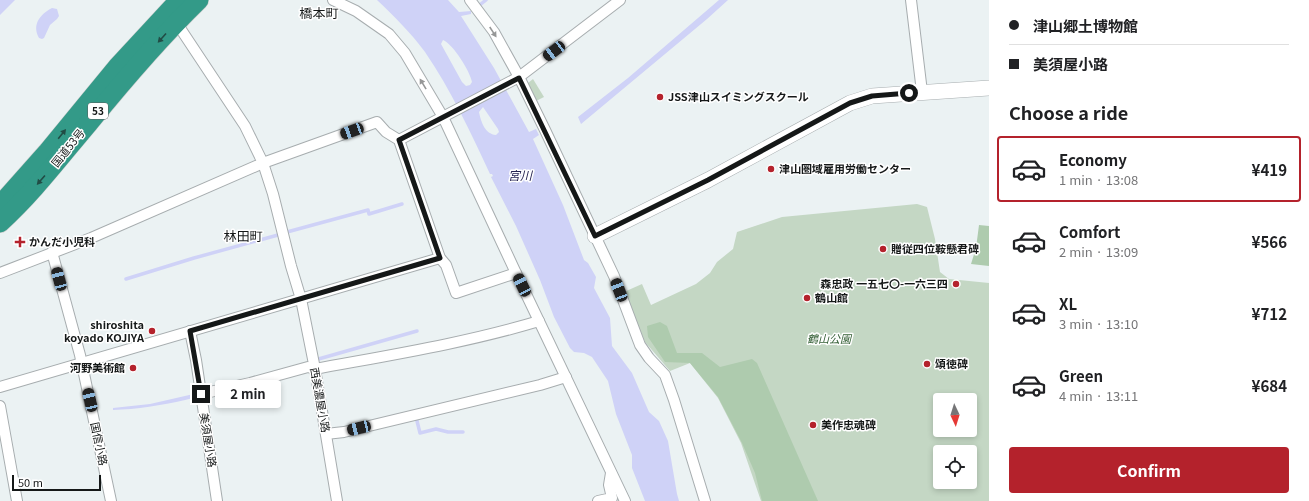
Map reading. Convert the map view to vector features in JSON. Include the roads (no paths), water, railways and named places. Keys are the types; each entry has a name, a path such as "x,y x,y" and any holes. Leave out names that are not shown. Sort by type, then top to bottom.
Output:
{"highway":[{"name":"国道53号","path":"0,205 48,151 116,67 179,0"},
{"name":"国道53号","path":"0,223 49,171 126,77 198,0"}],"street":[{"path":"333,0 356,11 389,34 405,53 443,117 625,501"},
{"path":"470,0 494,32 519,78 614,276 640,345 649,358 665,375 674,400 704,501"},
{"path":"399,140 519,78 620,0"},
{"path":"911,0 922,92"},
{"name":"西美濃屋小路","path":"176,22 245,126 263,163 273,194 301,299 315,370 337,501"},
{"path":"595,236 708,180 850,103 872,96 989,88"},
{"path":"0,273 91,238 263,163 378,122 386,132 399,140 440,258 446,266 456,293 516,273"},
{"name":"国信小路","path":"52,252 82,363 111,501"},
{"path":"0,387 440,258"},
{"path":"201,394 250,383 308,367 315,370 508,331 540,321"},
{"name":"美須屋小路","path":"190,331 217,501"},
{"path":"326,434 344,432 532,387 566,377"},
{"path":"0,406 17,501"},
{"path":"598,501 612,498 609,485 611,472"}],"water":[{"path":"0,0 15,0 0,15"},
{"name":"宮川","path":"377,0 448,0 459,12 471,11 471,14 461,16 494,68 529,132 536,129 539,135 533,139 563,205 584,260 588,263 596,277 594,288 610,318 612,346 632,373 649,412 659,421 668,441 679,501 645,501 632,468 632,455 616,414 608,381 592,357 584,353 574,352 570,348 554,317 540,280 516,226 491,177 493,176 490,174 452,96 425,52 396,18","holes":["443,40 456,52 465,65 471,77 472,82 470,85 466,86 462,82 441,44","483,107 498,129 499,132 496,135 486,130 482,123 479,112"]},
{"path":"719,0 728,0 581,124 578,117 628,78"},
{"path":"52,8 57,9 59,16 50,25 44,38 39,38 36,29 38,21 40,17"},
{"path":"309,362 237,386 188,399 138,408 113,410 113,408 150,404 198,393 204,389"}],"waterway":[{"path":"476,8 486,0"},
{"path":"287,232 368,210 369,214 402,204"},
{"path":"126,279 194,258 278,235"},
{"path":"315,360 417,331"},
{"path":"416,417 420,433 436,429 448,432 463,432"}],"place":[{"name":"JSS津山スイミングスクール","path":"660,97"},
{"name":"津山圏域雇用労働センター","path":"771,169"},
{"name":"かんだ小児科","path":"20,242"},
{"name":"贈従四位鞍懸君碑","path":"883,249"},
{"name":"森忠政 一五七〇-一六三四","path":"956,284"},
{"name":"鶴山館","path":"807,298"},
{"name":"shiroshita koyado KOJIYA","path":"152,331"},
{"name":"頌徳碑","path":"927,364"},
{"name":"河野美術館","path":"133,368"},
{"name":"美作忠魂碑","path":"813,425"}],"district":[{"name":"橋本町","path":"319,13"},
{"name":"林田町","path":"243,236"}],"park label":[{"name":"鶴山公園","path":"829,339"}]}
